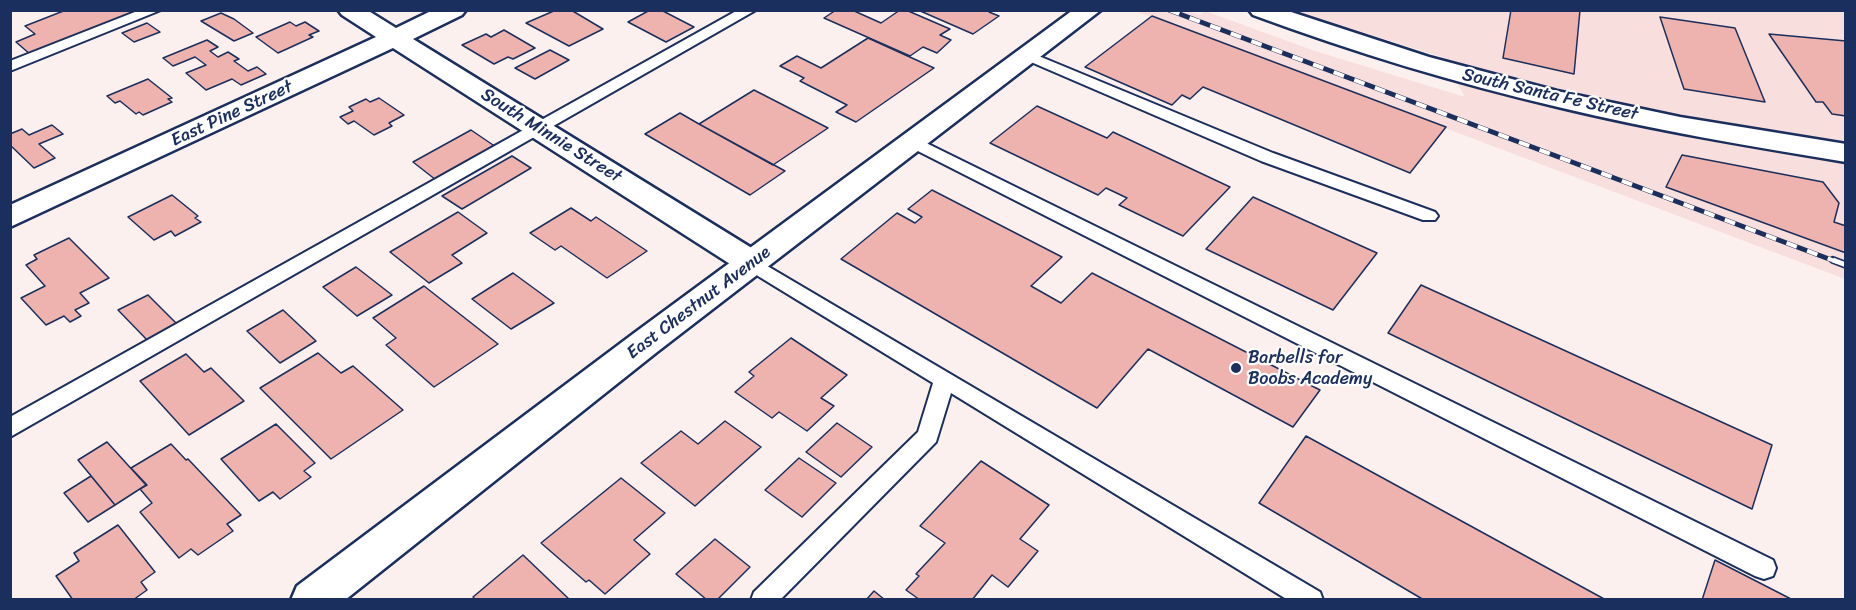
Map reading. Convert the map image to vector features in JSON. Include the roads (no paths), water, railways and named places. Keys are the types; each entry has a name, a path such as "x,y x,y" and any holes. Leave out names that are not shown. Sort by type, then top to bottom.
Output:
{"street":[{"name":"South Minnie Street","path":"350,10 752,263"},
{"name":"East Pine Street","path":"10,217 454,10"},
{"name":"East Chestnut Avenue","path":"312,600 752,263 1089,10"},
{"name":"South Santa Fe Street","path":"1261,10 1413,61 1518,90 1680,125 1845,153"}],"lane":[{"path":"10,67 154,10"},
{"path":"10,428 750,10"},
{"path":"1029,56 1268,157 1429,216"},
{"path":"914,142 1764,568"},
{"path":"752,263 1311,600"},
{"path":"763,600 928,435 945,379"}],"railway":[{"path":"1169,10 1837,262"},
{"path":"1833,260 1846,265"}],"place":[{"name":"Barbells for Boobs Academy","path":"1236,368"}]}
